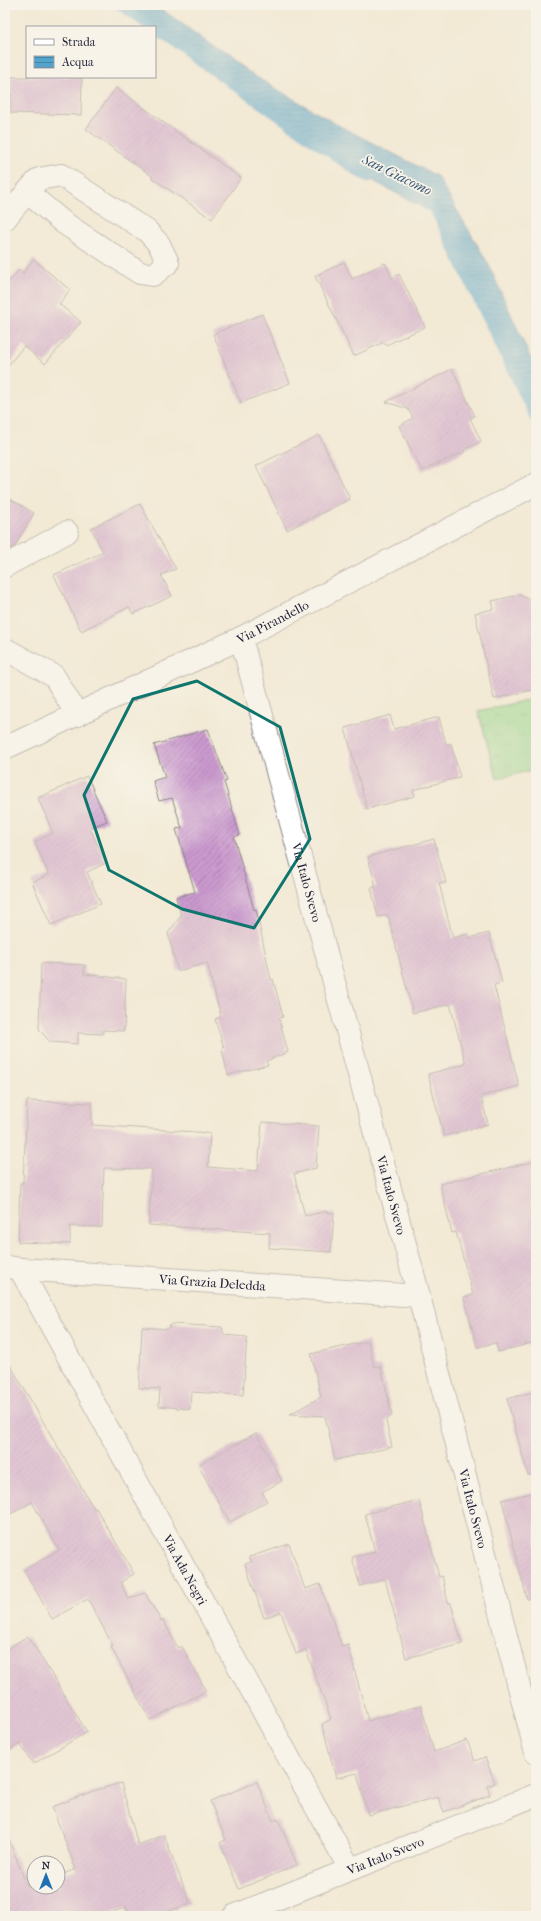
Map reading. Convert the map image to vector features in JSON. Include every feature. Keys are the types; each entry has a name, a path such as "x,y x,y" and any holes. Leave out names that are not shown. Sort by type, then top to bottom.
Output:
{"street":[{"path":"5,219 27,192 39,179 61,175 147,231 159,244 168,263 153,275 140,273 64,223 27,192"},
{"name":"Via Pirandello","path":"5,748 242,638 536,484"},
{"path":"5,566 67,532"},
{"name":"Via Italo Svevo","path":"242,638 419,1296 536,1752"},
{"path":"5,648 54,676 77,715"},
{"name":"Via Grazia Deledda","path":"12,1268 419,1296"},
{"name":"Via Ada Negri","path":"12,1268 350,1870"},
{"name":"Via Italo Svevo","path":"234,1916 536,1795"}],"highlighted area":[{"path":"197,681 280,727 310,839 254,928 182,909 109,870 84,795 133,699"}],"green space":[{"path":"536,698 536,769 497,779 478,711"}],"water":[{"path":"119,5 156,5 253,75 338,125 437,176 488,263 536,370 536,421 437,215 360,174 156,31 156,26 149,26"}],"building":[{"path":"11,77 82,78 81,115 11,113"},
{"path":"116,88 241,178 212,219 152,178 152,176 86,129"},
{"path":"33,259 70,290 59,304 81,322 45,364 24,346 5,369 5,286 19,270 23,274"},
{"path":"344,262 352,279 385,263 392,278 399,274 425,327 386,345 384,342 354,356 315,276"},
{"path":"262,314 290,383 241,403 213,334"},
{"path":"452,369 475,416 470,418 481,441 464,450 464,452 422,471 399,426 413,418 408,409 386,402"},
{"path":"319,435 350,499 287,530 256,466"},
{"path":"5,496 34,513 14,547 5,552"},
{"path":"140,504 176,569 161,575 172,596 133,614 129,607 81,631 54,575 103,552 91,528"},
{"path":"519,595 530,599 536,628 536,689 494,699 475,613 494,609 492,601"},
{"path":"390,715 394,729 439,717 446,744 451,744 460,777 413,790 415,796 367,809 345,728"},
{"path":"208,729 227,781 224,782 240,835 234,837 254,910 256,909 271,980 273,979 283,1017 279,1018 288,1052 266,1061 268,1065 228,1075 222,1050 224,1048 215,1019 221,1017 207,963 178,971 168,933 181,916 176,897 195,892 176,829 182,828 172,798 159,801 153,781 165,777 154,745"},
{"path":"87,776 107,821 90,828 106,863 87,872 101,904 51,925 32,882 49,875 35,842 53,833 38,798"},
{"path":"434,839 446,883 439,883 453,938 468,934 469,938 489,933 502,983 494,985 519,1086 481,1096 488,1124 444,1136 428,1074 466,1064 450,1004 413,1013 388,915 378,917 371,888 376,887 368,857"},
{"path":"41,963 85,965 84,974 126,979 124,1031 103,1030 103,1034 78,1033 78,1044 50,1042 39,1029"},
{"path":"27,1101 92,1103 92,1125 210,1133 208,1167 258,1171 262,1122 319,1126 316,1168 294,1174 305,1216 328,1211 327,1213 334,1212 331,1252 269,1248 270,1233 149,1225 152,1169 104,1168 102,1227 70,1226 70,1244 18,1242 20,1183 23,1183"},
{"path":"536,1161 536,1342 498,1352 496,1343 477,1347 464,1297 473,1295 456,1232 452,1233 440,1184"},
{"path":"172,1324 222,1327 224,1335 247,1337 243,1395 191,1392 190,1409 159,1406 160,1389 139,1388 142,1327 167,1329"},
{"path":"368,1341 374,1366 381,1367 392,1415 386,1421 392,1447 335,1460 325,1416 290,1414 321,1397 311,1354"},
{"path":"5,1356 94,1509 96,1508 134,1574 121,1582 128,1599 145,1593 161,1621 163,1620 178,1648 182,1646 206,1691 150,1720 111,1647 113,1646 88,1599 52,1619 24,1570 59,1550 32,1502 5,1517"},
{"path":"536,1391 536,1474 528,1475 507,1399"},
{"path":"256,1433 282,1481 262,1492 267,1501 230,1522 198,1465"},
{"path":"536,1492 536,1598 527,1599 502,1500"},
{"path":"419,1500 439,1577 442,1576 448,1603 451,1603 462,1644 406,1658 385,1579 360,1586 352,1557 375,1552 365,1514"},
{"path":"289,1544 305,1589 320,1584 342,1647 348,1645 368,1721 421,1705 434,1752 467,1740 475,1761 485,1757 495,1783 487,1786 490,1795 444,1812 438,1797 368,1815 357,1773 336,1778 322,1724 331,1719 306,1650 296,1654 281,1612 264,1618 245,1564 252,1562 249,1557"},
{"path":"28,1636 87,1732 33,1764 20,1744 5,1752 5,1650"},
{"path":"257,1782 273,1821 278,1819 297,1865 239,1889 220,1843 226,1840 210,1801"},
{"path":"121,1783 138,1845 164,1835 190,1903 156,1916 129,1916 126,1907 104,1916 5,1916 5,1835 7,1835 26,1883 26,1895 66,1895 66,1873 76,1869 52,1807 93,1791"}],"waterway":[{"name":"San Giacomo","path":"119,5 149,26"},
{"name":"San Giacomo","path":"156,31 360,174 369,178"},
{"name":"San Giacomo","path":"430,207 434,209 536,421"}]}
